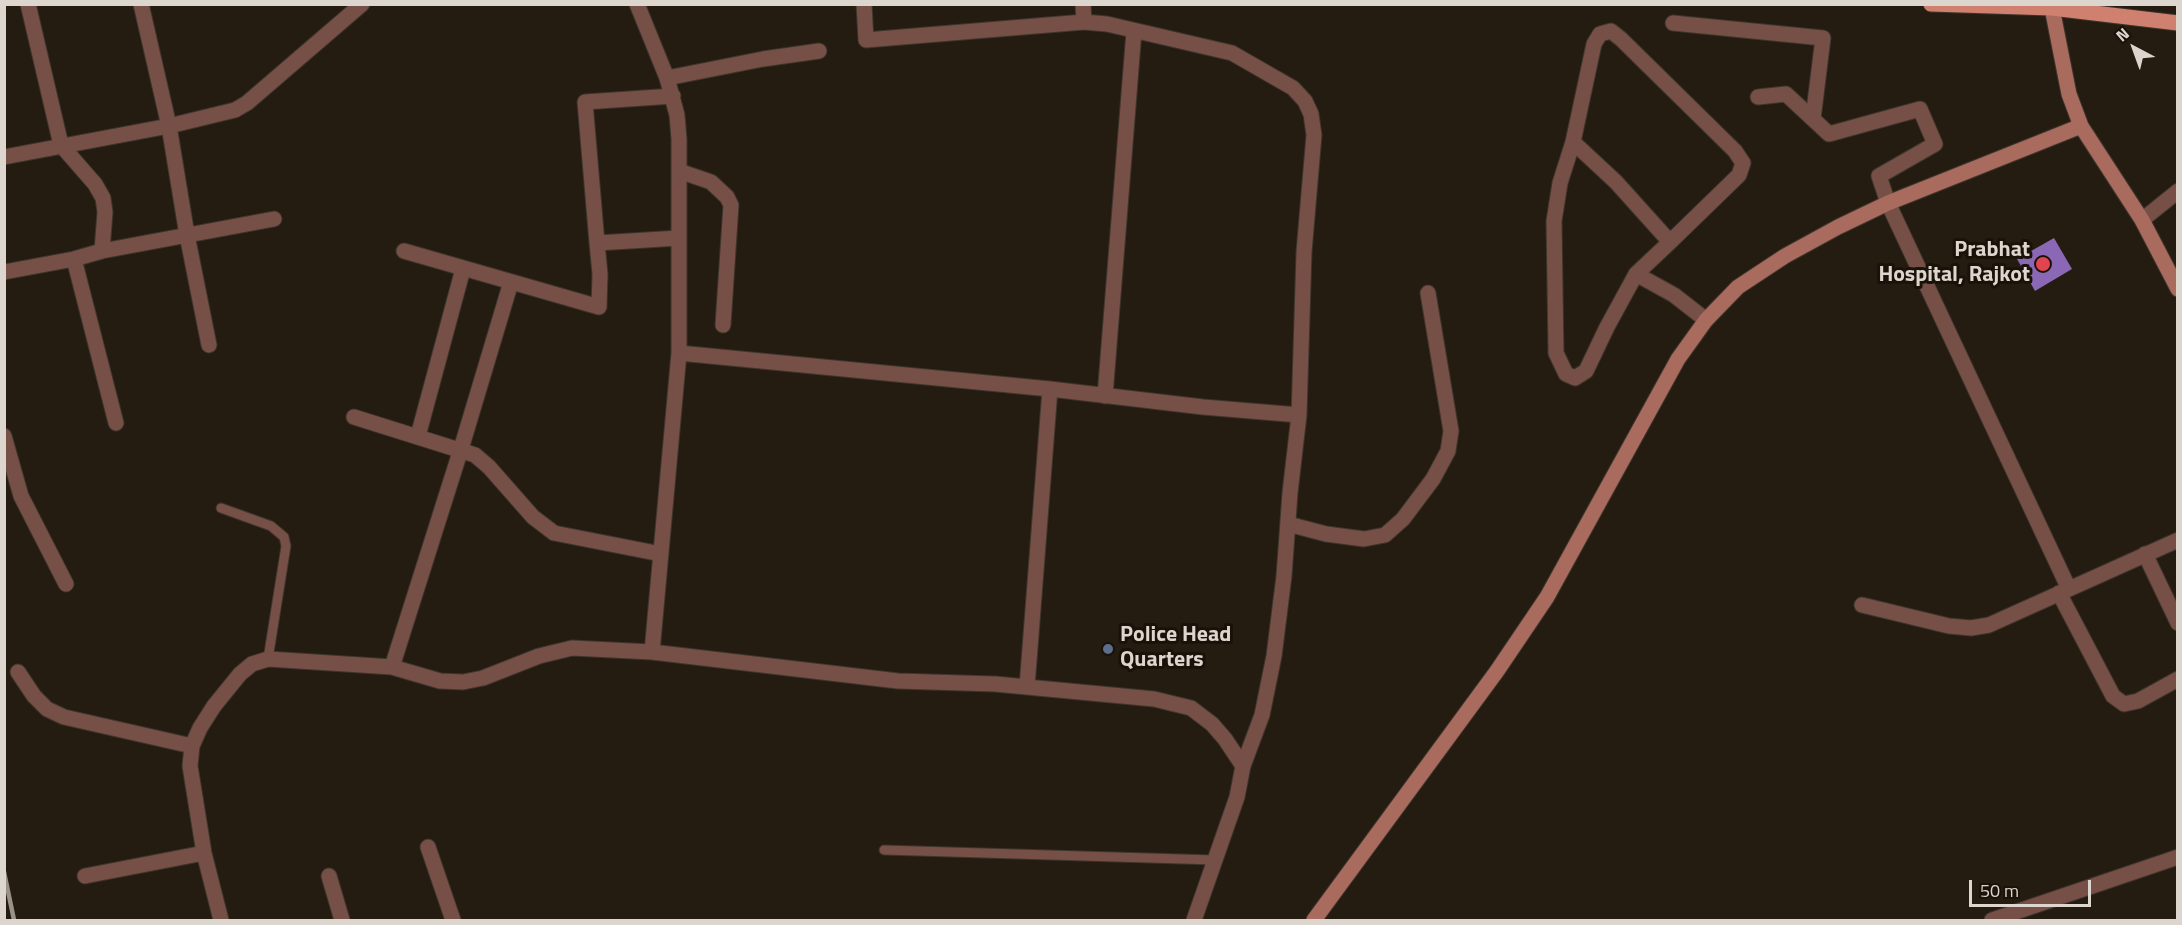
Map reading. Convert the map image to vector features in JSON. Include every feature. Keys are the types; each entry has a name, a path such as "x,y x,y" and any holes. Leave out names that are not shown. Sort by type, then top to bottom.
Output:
{"main road":[{"path":"1931,4 2052,8 2178,23"}],"street":[{"path":"28,4 62,145 95,184 103,198 105,212 102,251"},
{"path":"141,4 169,126 187,236 209,345"},
{"path":"4,157 226,114 241,107 362,4"},
{"path":"637,4 673,96 678,131 679,171 679,353 652,652"},
{"path":"864,4 867,40 1084,22 1107,24 1232,53 1293,88 1305,101 1311,114 1314,135 1304,252 1299,415 1274,656 1262,715 1243,766 1237,797 1194,921"},
{"path":"1083,4 1084,22"},
{"path":"2052,8 2069,94 2081,126 2142,220 2178,289"},
{"path":"1673,23 1823,38 1813,119"},
{"path":"1105,396 1134,31"},
{"path":"1611,31 1621,39 1735,151 1743,162 1739,175 1670,242 1636,274 1586,371 1575,378 1566,374 1556,353 1554,221 1560,183 1573,142 1594,44 1600,34 1611,31"},
{"path":"667,78 763,59 819,51"},
{"path":"1758,97 1786,94 1829,134 1920,109 1935,144 1879,176 1888,203 2113,696 2124,704 2138,701 2178,679"},
{"path":"404,251 599,307 600,274 585,102 673,96"},
{"path":"1314,921 1497,670 1547,597 1678,359 1707,320 1738,287 1776,262 1838,227 1888,203 2081,126"},
{"path":"1573,142 1616,182 1670,242"},
{"path":"679,171 711,182 728,197 731,205 723,325"},
{"path":"2142,220 2178,191"},
{"path":"4,272 274,219"},
{"path":"597,243 679,238"},
{"path":"74,259 116,423"},
{"path":"418,436 463,269"},
{"path":"1636,274 1674,295 1707,320"},
{"path":"392,667 461,450 511,282"},
{"path":"1288,524 1326,534 1364,538 1385,535 1403,519 1432,479 1448,451 1451,432 1428,293"},
{"path":"679,353 1299,415"},
{"path":"1027,687 1050,389"},
{"path":"354,417 475,455 489,466 533,517 554,532 661,554"},
{"path":"4,436 21,496 66,585"},
{"path":"1862,605 1949,626 1971,628 1989,625 2178,540"},
{"path":"2145,554 2178,623"},
{"path":"221,921 204,853 190,766 192,746 214,706 240,674 252,664 268,659 392,667 440,681 463,682 483,678 539,656 572,648 652,652 898,681 995,684 1154,699 1191,708 1212,724 1243,766"},
{"path":"18,672 34,696 47,709 64,717 192,746"},
{"path":"428,847 453,921"},
{"path":"85,876 204,853"},
{"path":"1992,921 2178,857"},
{"path":"329,876 342,921"}],"lane":[{"path":"221,508 271,526 284,537 286,546 268,659"},
{"path":"884,850 1215,860"}],"building":[{"path":"2054,238 2072,269 2035,291 2017,259"}],"railway":[{"path":"4,872 14,920"}],"place":[{"name":"Prabhat Hospital, Rajkot","path":"2043,264"},
{"name":"Police Head Quarters","path":"1108,649"}]}
